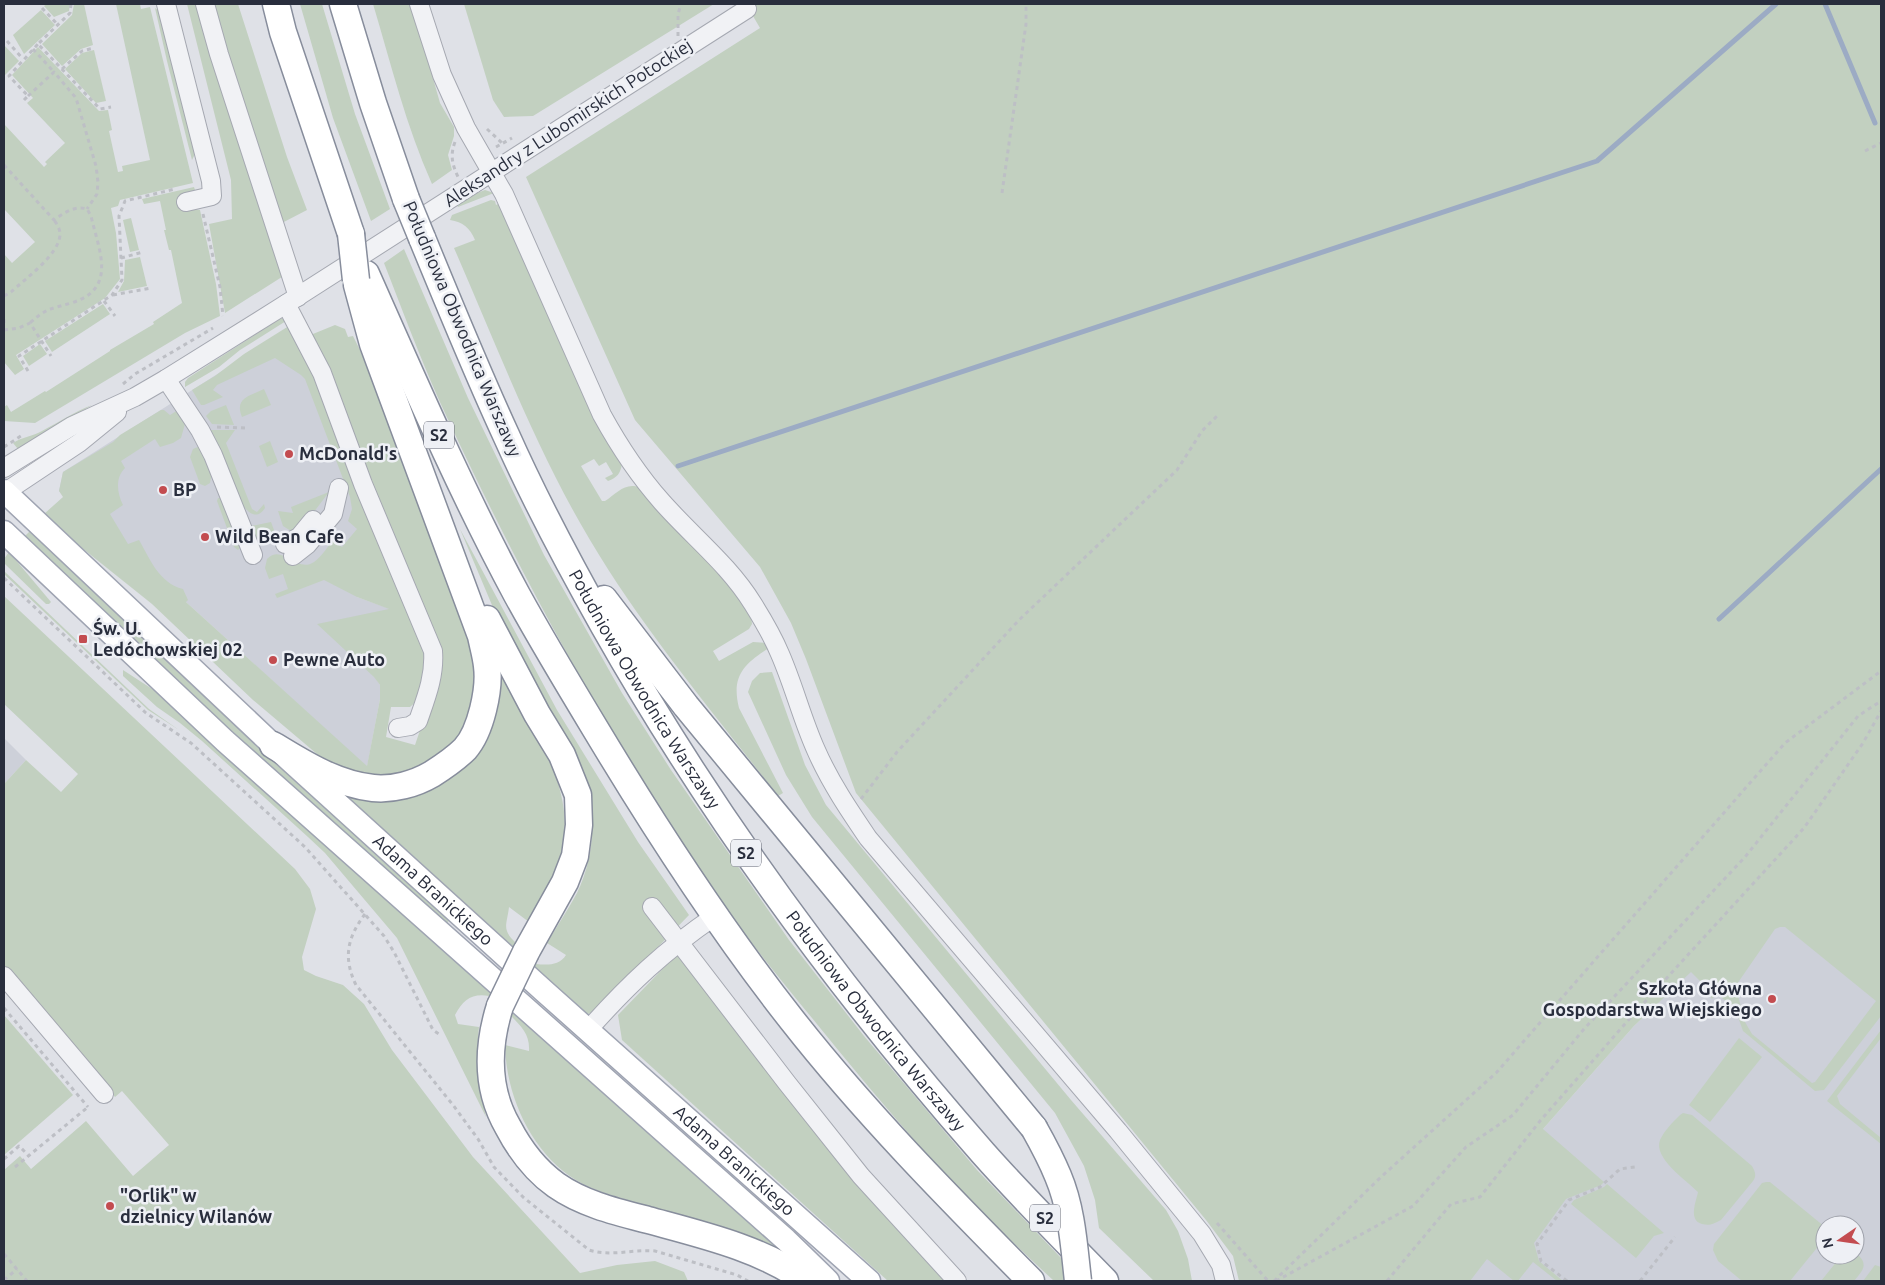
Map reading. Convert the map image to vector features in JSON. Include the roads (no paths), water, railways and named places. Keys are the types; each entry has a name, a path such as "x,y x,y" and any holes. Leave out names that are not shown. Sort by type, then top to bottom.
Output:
{"highway":[{"path":"273,745 324,774 353,784 375,788 397,787 421,780 444,766 466,748 479,721 486,695 488,667 482,636 373,344 351,234 283,32 276,4"},
{"name":"Południowa Obwodnica Warszawy","path":"343,4 373,103 406,199 506,436 548,523 603,625 668,734 715,808 783,904 858,1002 984,1155 1105,1281"},
{"name":"S2","path":"361,277 517,593 552,657 648,816 714,916 792,1020 847,1086 933,1182 1031,1281"},
{"path":"548,523 686,706 1034,1128 1049,1155 1067,1202 1073,1232 1078,1281"},
{"path":"452,554 537,714 562,755 578,795 579,825 575,856 565,882 526,952 500,1006 492,1029 490,1068 501,1116 517,1143 535,1167 557,1185 584,1200 614,1211 732,1244 777,1263 807,1281"}],"main road":[{"name":"Adama Branickiego","path":"4,492 273,745 869,1281"},
{"name":"Adama Branickiego","path":"4,532 225,741 786,1240 828,1281"}],"street":[{"path":"166,4 211,181 212,196 193,201"},
{"path":"206,4 292,301 322,373 363,484 433,651 434,664 432,676 418,721 410,726 398,728"},
{"path":"419,4 442,75 463,122 504,194 602,415 636,469 662,502 721,562 752,602 779,653 817,752 831,781 850,812 868,838 1118,1132 1202,1234 1220,1265 1225,1281"},
{"name":"Aleksandry z Lubomirskich Potockiej","path":"4,492 79,443 135,398 292,301 747,9"},
{"path":"166,379 200,430 213,455 253,556"},
{"name":"Aleksandry z Lubomirskich Potockiej","path":"4,468 72,426 135,398"},
{"path":"289,550 307,545 333,514 339,488"},
{"path":"652,907 861,1176 957,1281"},
{"path":"588,1030 629,985 679,941 714,916"},
{"path":"4,976 104,1094"}],"waterway":[{"path":"678,466 1597,161 1776,4"},
{"path":"1825,4 1875,123"},
{"path":"1719,619 1881,469"}],"place":[{"name":"McDonald's","path":"289,454"},
{"name":"BP","path":"163,490"},
{"name":"Wild Bean Cafe","path":"205,537"},
{"name":"Św. U. Ledóchowskiej 02","path":"83,639"},
{"name":"Pewne Auto","path":"273,660"},
{"name":"Szkoła Główna Gospodarstwa Wiejskiego","path":"1772,999"},
{"name":"\"Orlik\" w dzielnicy Wilanów","path":"110,1206"}]}
